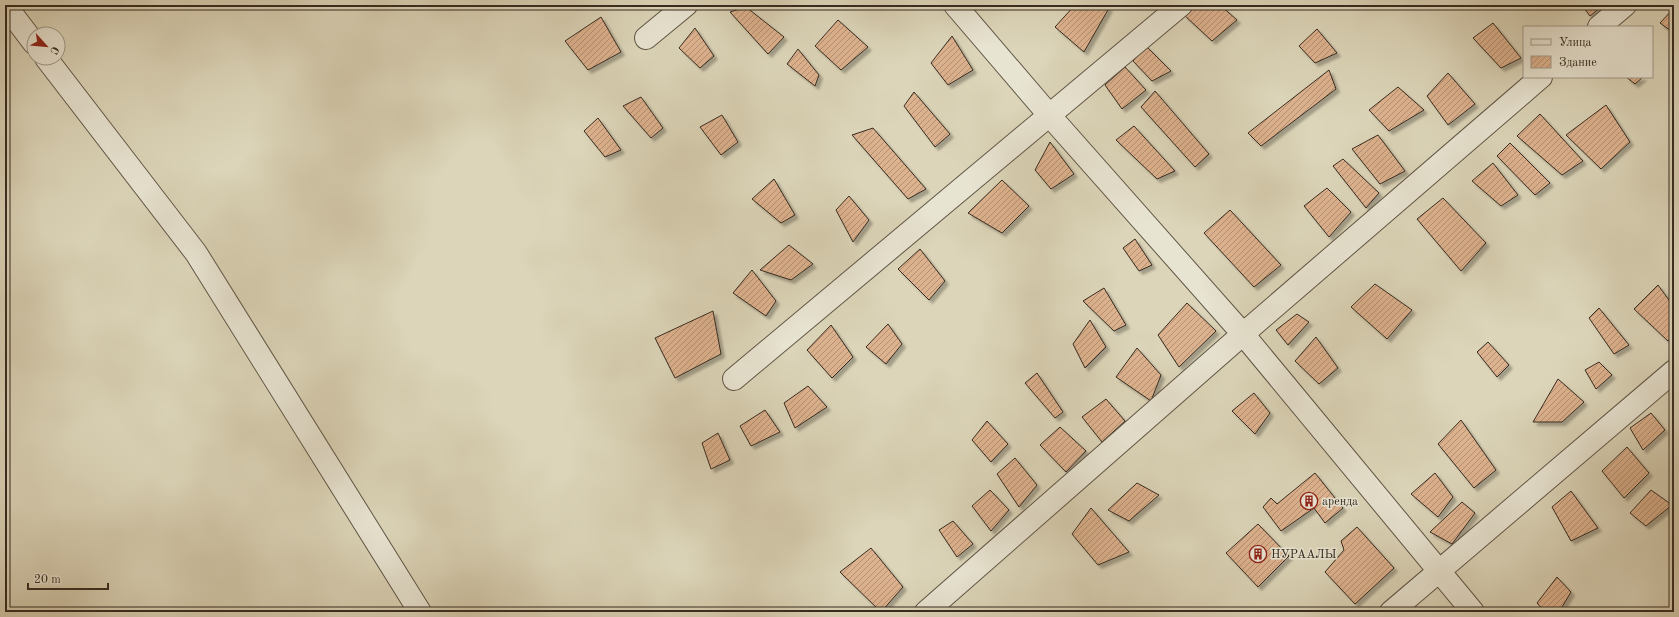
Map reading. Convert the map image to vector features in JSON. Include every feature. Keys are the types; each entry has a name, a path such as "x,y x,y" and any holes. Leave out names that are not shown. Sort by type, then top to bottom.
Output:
{"street":[{"path":"5,5 26,33"},
{"path":"646,38 686,5"},
{"path":"954,5 1243,334 1473,612"},
{"path":"734,379 1181,5"},
{"path":"1600,26 1625,5"},
{"path":"52,66 196,253 420,612"},
{"path":"926,612 1243,334 1541,78"},
{"path":"1391,612 1674,371"}],"building":[{"path":"1075,5 1104,5 1109,8 1084,52 1055,27"},
{"path":"1198,5 1220,5 1237,20 1212,41 1184,15"},
{"path":"1582,5 1603,5 1590,16"},
{"path":"746,7 784,37 768,54 730,12"},
{"path":"1674,8 1674,33 1660,23"},
{"path":"601,17 621,52 588,70 565,41"},
{"path":"838,20 868,47 841,70 815,46"},
{"path":"1493,23 1521,58 1501,68 1473,38"},
{"path":"695,28 714,56 700,68 679,48"},
{"path":"1317,29 1337,53 1315,63 1299,46"},
{"path":"952,36 973,70 948,85 931,63"},
{"path":"1146,46 1171,71 1152,81 1133,61"},
{"path":"798,49 819,75 815,86 787,64"},
{"path":"1125,67 1146,90 1122,109 1105,85"},
{"path":"1329,70 1336,89 1261,146 1248,133"},
{"path":"1448,73 1475,104 1448,125 1427,96"},
{"path":"1627,78 1642,78 1635,84"},
{"path":"1398,87 1424,110 1389,131 1369,110"},
{"path":"1155,91 1209,154 1195,167 1141,107"},
{"path":"914,92 950,134 935,147 904,106"},
{"path":"641,97 663,128 651,138 623,106"},
{"path":"1606,105 1630,142 1601,169 1566,135"},
{"path":"1540,114 1583,161 1562,175 1517,136"},
{"path":"722,115 738,142 721,155 700,127"},
{"path":"598,118 621,150 605,157 584,131"},
{"path":"1134,126 1175,171 1157,179 1116,140"},
{"path":"873,128 926,189 908,199 852,135"},
{"path":"1378,135 1405,171 1380,184 1352,149"},
{"path":"1050,142 1074,174 1051,189 1035,170"},
{"path":"1510,143 1550,183 1535,195 1497,156"},
{"path":"1343,159 1379,193 1366,208 1333,166"},
{"path":"1493,163 1518,195 1501,206 1472,181"},
{"path":"774,179 795,215 781,223 752,199"},
{"path":"1002,180 1029,206 1002,233 968,213"},
{"path":"1327,188 1351,212 1329,237 1304,206"},
{"path":"849,196 869,220 853,242 836,210"},
{"path":"1443,198 1486,243 1461,271 1417,219"},
{"path":"1230,210 1281,265 1254,287 1204,233"},
{"path":"1135,239 1152,265 1139,271 1123,248"},
{"path":"789,245 813,264 791,280 760,270"},
{"path":"920,249 945,281 929,300 898,269"},
{"path":"752,270 776,301 766,316 733,293"},
{"path":"1375,284 1412,310 1387,339 1351,307"},
{"path":"1658,285 1674,307 1674,333 1668,341 1634,309"},
{"path":"1104,288 1126,325 1114,331 1083,301"},
{"path":"1187,303 1216,331 1179,367 1158,335"},
{"path":"1599,308 1629,345 1614,354 1589,318"},
{"path":"713,311 721,354 675,378 655,338"},
{"path":"1297,314 1309,322 1288,345 1276,330"},
{"path":"1090,320 1106,347 1085,368 1073,344"},
{"path":"888,324 902,344 886,364 866,347"},
{"path":"831,325 853,357 832,378 807,350"},
{"path":"1316,337 1338,368 1319,384 1295,361"},
{"path":"1488,342 1509,365 1497,377 1477,352"},
{"path":"1137,348 1161,375 1151,401 1116,377"},
{"path":"1599,362 1612,375 1596,389 1585,370"},
{"path":"1037,373 1063,412 1055,418 1025,383"},
{"path":"1558,379 1584,402 1562,422 1533,422"},
{"path":"808,386 827,407 795,428 784,403"},
{"path":"1254,393 1270,413 1255,434 1232,411"},
{"path":"1106,399 1125,421 1102,442 1082,417"},
{"path":"765,410 780,432 751,446 740,426"},
{"path":"1651,413 1665,430 1643,450 1630,428"},
{"path":"1461,420 1496,470 1474,488 1438,444"},
{"path":"987,421 1008,444 991,462 972,440"},
{"path":"1060,427 1086,451 1066,472 1040,445"},
{"path":"718,433 730,460 711,469 702,443"},
{"path":"1627,447 1649,473 1624,498 1602,471"},
{"path":"1015,458 1037,485 1019,507 997,474"},
{"name":"аренда","path":"1315,473 1343,508 1325,523 1314,508 1281,531 1263,507 1271,498 1277,504"},
{"path":"1435,473 1453,497 1438,517 1411,494"},
{"path":"1137,483 1159,495 1129,521 1108,510"},
{"path":"990,490 1009,510 991,531 972,506"},
{"path":"1651,490 1672,505 1646,526 1630,513"},
{"path":"1571,491 1598,528 1571,541 1552,507"},
{"path":"1462,502 1475,513 1452,544 1430,532"},
{"path":"1091,508 1129,552 1098,565 1072,534"},
{"path":"953,521 973,544 957,557 939,530"},
{"name":"НУРААЛЫ","path":"1258,524 1289,556 1258,587 1226,553"},
{"path":"1357,527 1394,568 1355,604 1325,572 1344,550 1341,541"},
{"path":"871,548 903,587 881,612 840,572"},
{"path":"1557,577 1571,592 1559,612 1545,612 1537,603"}],"place":[{"name":"аренда","path":"1309,501"},
{"name":"НУРААЛЫ","path":"1258,554"}]}
